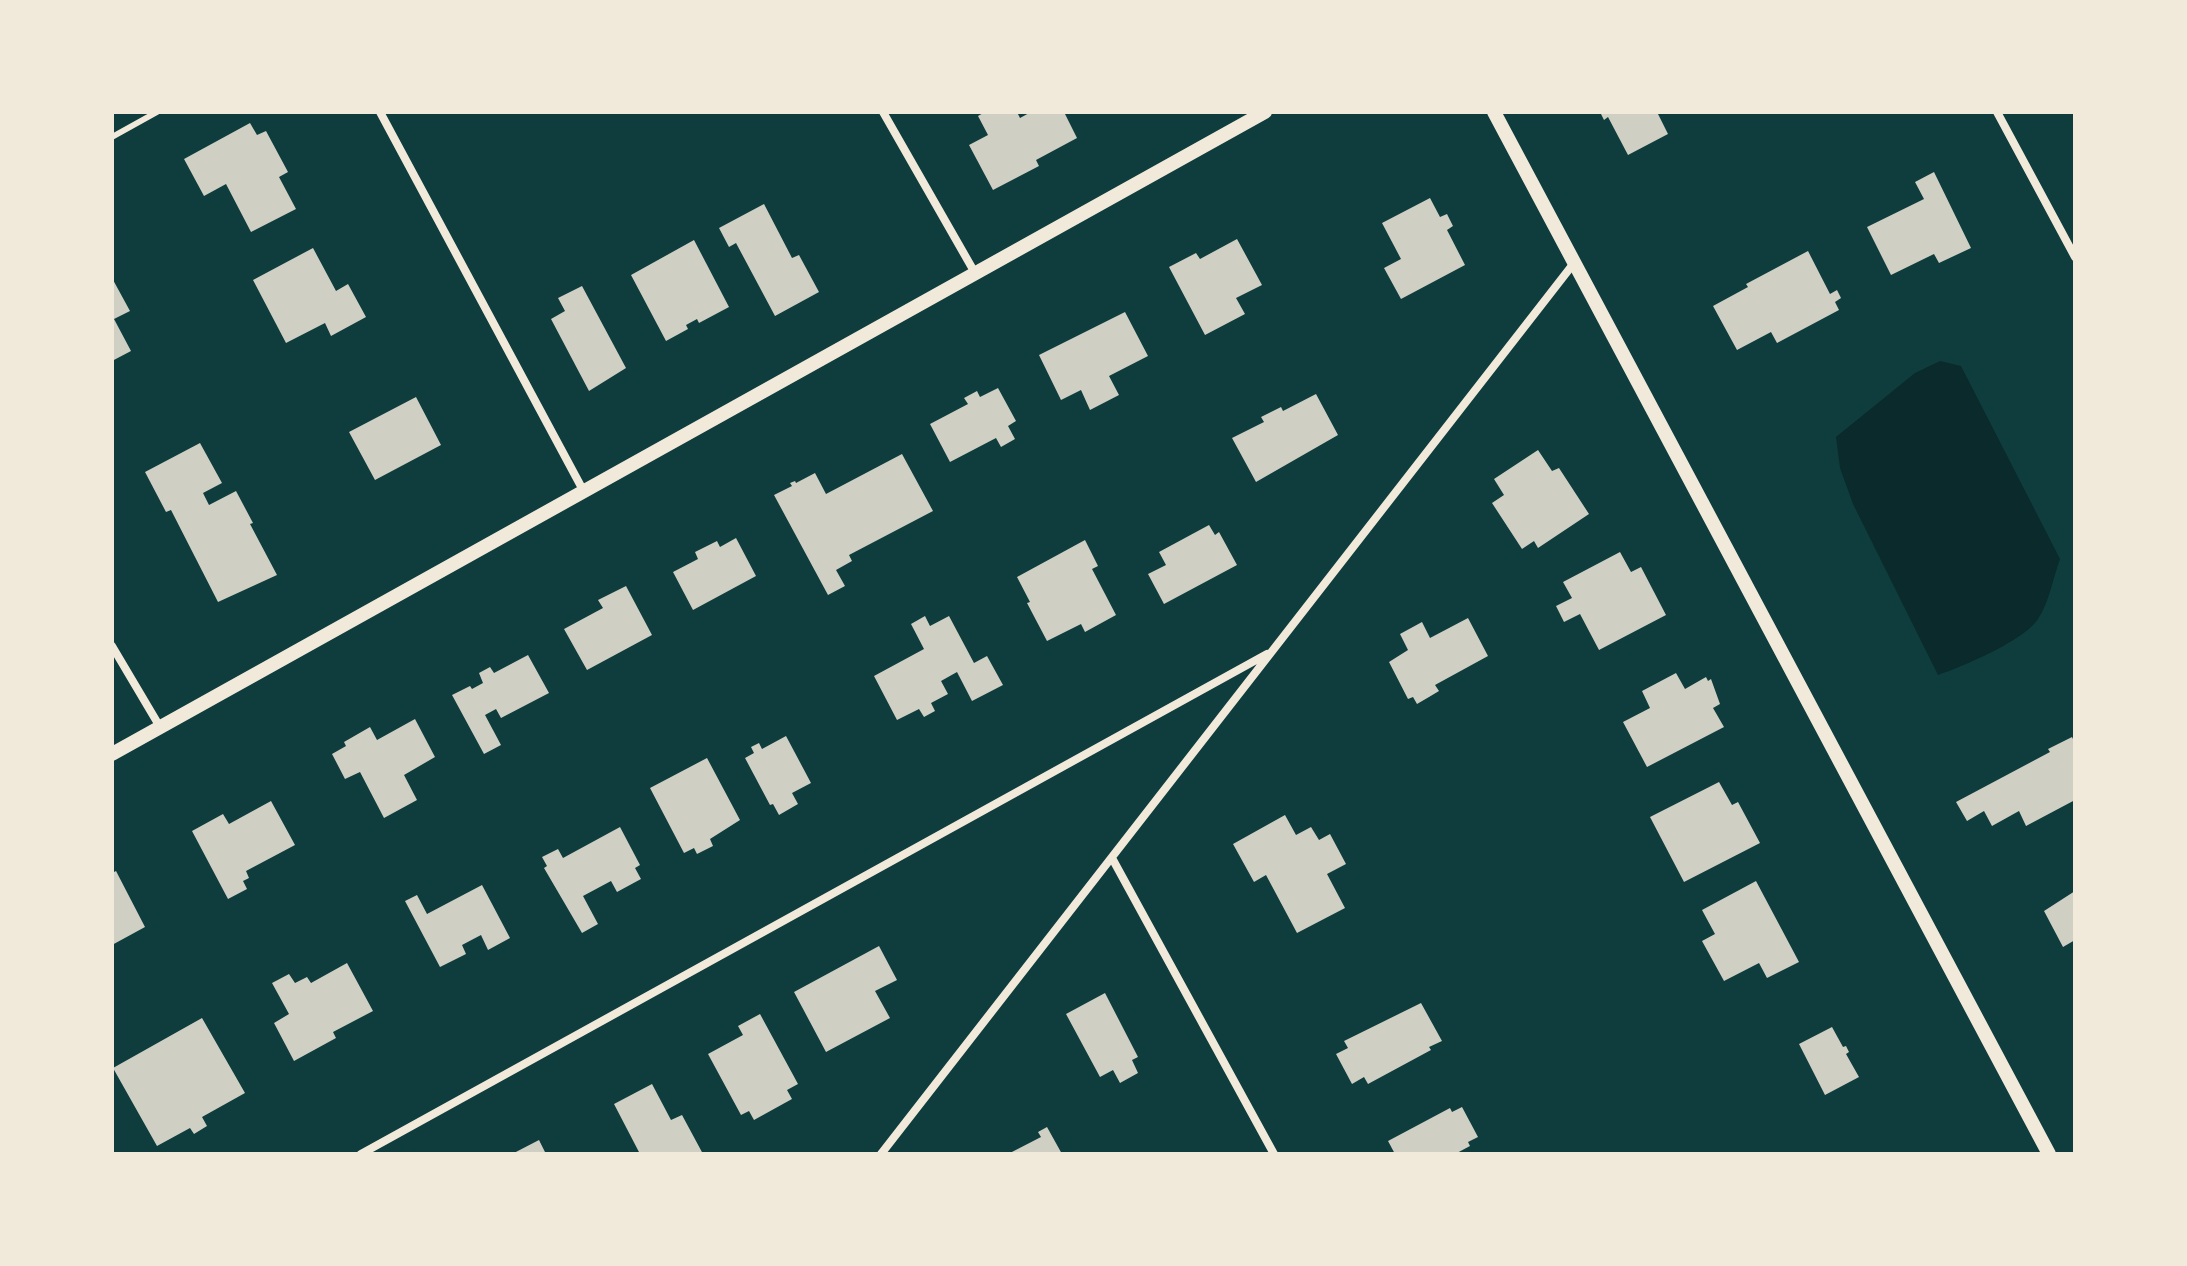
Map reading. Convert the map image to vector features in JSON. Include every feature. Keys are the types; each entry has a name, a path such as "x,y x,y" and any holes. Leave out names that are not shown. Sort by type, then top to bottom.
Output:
{"street":[{"path":"380,112 583,490"},
{"path":"883,112 975,273"},
{"path":"112,754 1265,112"},
{"path":"1494,112 2049,1154"},
{"path":"1997,112 2075,257"},
{"path":"881,1154 1575,262"},
{"path":"112,646 160,727"},
{"path":"361,1154 1272,652"},
{"path":"1112,858 1274,1154"}],"lane":[{"path":"112,137 157,112"}],"water":[{"path":"1940,361 1961,366 2060,559 2045,606 2031,627 1992,652 1938,675 1853,504 1840,468 1836,437 1915,373"}],"building":[{"path":"985,112 1017,112 1020,118 1031,112 1064,112 1077,138 1036,160 1039,166 993,190 969,145 988,135 978,116"},
{"path":"1600,112 1657,112 1668,134 1628,155 1608,117 1604,120"},
{"path":"250,123 257,135 266,131 288,172 279,177 296,209 251,232 226,184 204,196 184,159"},
{"path":"1934,172 1971,248 1939,263 1934,254 1891,275 1867,227 1924,199 1915,182"},
{"path":"1430,198 1440,217 1447,214 1453,226 1447,230 1465,265 1401,299 1384,268 1401,259 1382,223"},
{"path":"764,204 792,258 799,255 819,292 775,316 736,243 729,247 719,228"},
{"path":"1237,239 1262,285 1236,298 1245,314 1205,335 1169,267 1196,253 1200,259"},
{"path":"694,240 729,307 699,323 697,319 686,325 688,329 666,341 631,275"},
{"path":"313,248 336,291 348,284 366,317 331,336 325,323 286,343 253,280"},
{"path":"1808,251 1830,294 1837,290 1841,298 1835,302 1839,310 1777,343 1771,332 1737,350 1713,306 1748,287 1746,284"},
{"path":"112,278 130,311 114,319 131,351 112,361"},
{"path":"582,286 626,368 589,391 551,319 565,311 558,298"},
{"path":"1125,312 1148,356 1109,376 1119,395 1090,410 1081,390 1061,400 1039,355"},
{"path":"998,388 1016,421 1008,426 1015,439 1001,447 996,438 950,462 930,424 968,404 964,398 977,391 980,397"},
{"path":"1316,394 1338,435 1256,482 1232,438 1264,422 1261,417 1281,407 1283,411"},
{"path":"416,397 441,445 375,480 349,432"},
{"path":"200,443 222,483 203,493 209,505 236,491 277,575 218,602 171,510 166,512 145,472"},
{"path":"1538,450 1552,471 1559,468 1589,514 1538,548 1534,541 1522,549 1492,503 1504,495 1494,479"},
{"path":"902,454 933,511 849,555 852,561 836,570 845,586 828,595 774,495 792,486 790,483 815,473 826,494"},
{"path":"1209,525 1215,535 1219,532 1237,565 1164,604 1148,574 1166,565 1159,552"},
{"path":"736,538 756,576 693,610 673,572 698,559 695,552 717,541 720,547"},
{"path":"1085,540 1098,566 1092,569 1116,615 1085,632 1081,624 1047,641 1017,577"},
{"path":"1620,552 1631,572 1641,567 1666,615 1599,650 1580,614 1564,622 1556,606 1572,598 1563,582"},
{"path":"626,586 652,635 587,670 564,629 603,608 598,600"},
{"path":"925,616 930,626 949,616 974,663 987,656 1003,685 972,701 957,672 941,681 948,694 931,703 935,711 924,717 919,709 897,720 874,676 924,649 911,624"},
{"path":"1468,618 1488,656 1435,685 1439,691 1417,704 1413,697 1408,699 1389,662 1408,650 1400,634 1422,622 1430,638"},
{"path":"528,655 549,693 501,718 496,709 485,715 501,745 484,754 452,695 483,683 479,673 490,667 494,673"},
{"path":"1676,673 1685,689 1706,677 1708,681 1711,679 1720,704 1713,708 1724,727 1647,767 1623,722 1650,708 1642,691"},
{"path":"415,719 435,757 404,775 417,800 384,818 360,772 345,779 332,754 346,746 344,742 370,727 377,740"},
{"path":"786,736 811,783 792,793 798,804 779,815 773,804 770,805 745,758 754,753 751,747 759,743 762,749"},
{"path":"2072,737 2075,743 2075,800 2026,826 2019,811 1992,826 1984,811 1967,821 1956,802"},
{"path":"707,758 740,820 710,839 713,846 697,854 694,848 684,853 650,788"},
{"path":"1719,782 1732,805 1738,802 1760,843 1684,882 1650,817"},
{"path":"271,801 295,845 246,871 249,878 243,881 247,889 228,899 192,831 223,814 229,824"},
{"path":"1285,815 1296,835 1311,827 1319,840 1330,834 1346,864 1327,874 1345,908 1297,933 1266,875 1254,882 1233,844"},
{"path":"620,827 640,865 635,868 641,879 617,892 611,881 583,896 598,924 582,933 544,868 547,866 542,857 558,849 563,858"},
{"path":"116,871 145,927 112,945 112,873"},
{"path":"1756,881 1799,962 1767,978 1759,963 1724,981 1702,941 1715,934 1702,910"},
{"path":"482,885 510,938 488,950 481,935 462,945 466,954 440,967 405,901 417,895 427,914"},
{"path":"2075,891 2075,940 2063,947 2044,911"},
{"path":"879,946 897,980 875,991 890,1018 826,1052 794,992"},
{"path":"347,963 373,1011 333,1032 336,1038 294,1061 274,1023 289,1014 272,983 289,974 295,983 307,977 311,983"},
{"path":"1105,993 1138,1057 1132,1060 1138,1073 1120,1083 1113,1070 1100,1077 1066,1014"},
{"path":"1421,1003 1442,1041 1368,1084 1364,1077 1352,1084 1336,1054 1348,1048 1344,1041"},
{"path":"760,1014 798,1084 787,1090 792,1099 754,1120 749,1111 741,1115 708,1054 743,1035 738,1026"},
{"path":"202,1018 245,1093 202,1117 207,1126 194,1134 190,1128 157,1146 113,1068"},
{"path":"1832,1027 1843,1047 1846,1046 1849,1052 1846,1054 1859,1077 1825,1095 1799,1044"},
{"path":"652,1084 671,1120 682,1115 703,1154 640,1154 614,1104"},
{"path":"1462,1107 1478,1137 1468,1142 1470,1146 1455,1154 1395,1154 1388,1141 1450,1108 1452,1112"},
{"path":"1047,1127 1062,1154 1008,1154 1041,1137 1038,1132"},
{"path":"539,1140 546,1154 512,1154"}]}
